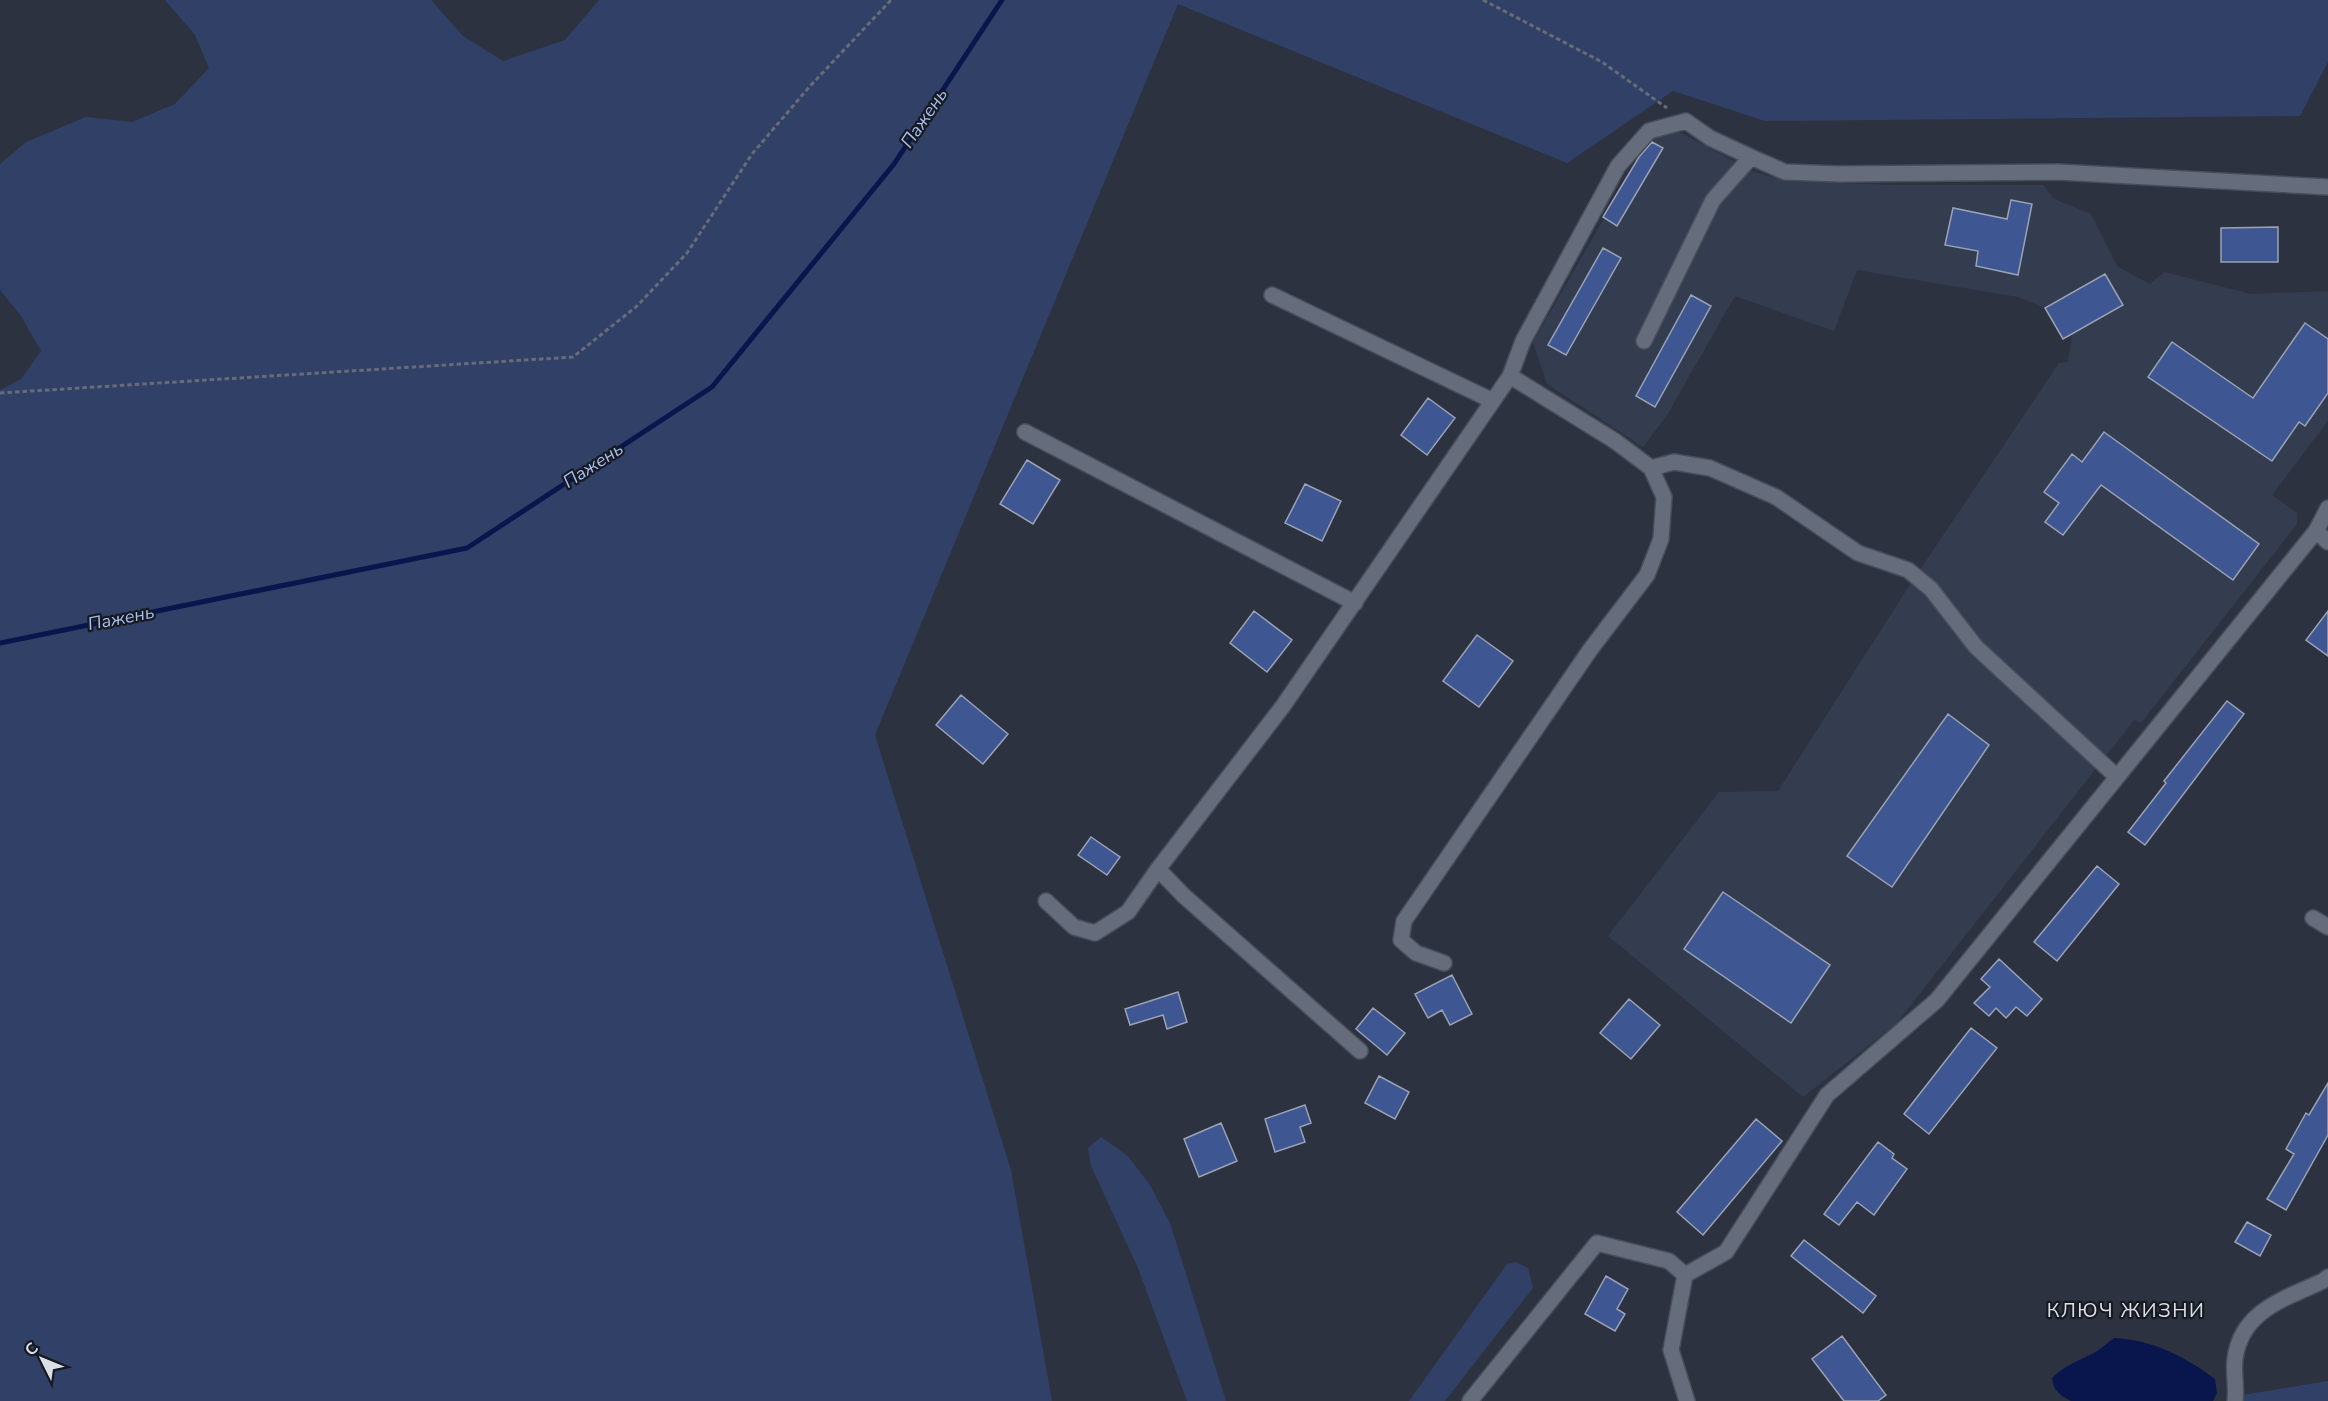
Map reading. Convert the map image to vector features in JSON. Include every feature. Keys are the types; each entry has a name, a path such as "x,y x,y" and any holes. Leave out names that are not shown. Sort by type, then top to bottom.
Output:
{"street":[{"path":"1046,901 1074,927 1095,933 1128,912 1158,869 1283,706 1510,376 1523,341 1618,166 1649,131 1686,121 1710,138 1785,172 1839,174 2058,172 2328,187"},
{"path":"1644,341 1713,200 1751,158"},
{"path":"1272,295 1493,401"},
{"path":"1444,963 1416,953 1401,939 1404,921 1590,650 1647,575 1661,539 1664,497 1651,468 1615,441 1510,376"},
{"path":"1025,432 1355,603"},
{"path":"1651,468 1674,462 1710,468 1776,497 1858,553 1908,570 1931,590 1976,647 2117,777"},
{"path":"1685,1275 1726,1252 1827,1095 1937,1000 2316,531 2328,508"},
{"path":"2316,531 2328,542"},
{"path":"1158,869 1184,896 1360,1051"},
{"path":"2313,918 2328,927"},
{"path":"1470,1401 1597,1243 1669,1261 1685,1275"},
{"path":"1685,1275 1671,1350 1687,1401"},
{"path":"2235,1401 2235,1359 2244,1329 2267,1307 2323,1281 2328,1276"}],"path":[{"path":"0,393 573,357 637,306 687,253 752,154 811,85 891,0"},
{"path":"1483,0 1602,62 1686,121"}],"shaded area":[{"path":"165,0 431,0 463,36 503,61 565,40 599,0 2328,0 2328,62 2300,116 1765,121 1673,91 1567,163 1178,4 875,735 1011,1170 1052,1401 0,1401 0,390 21,379 41,351 21,316 0,290 0,164 26,142 86,117 132,122 175,104 209,68 195,35"},
{"path":"1666,132 1679,132 1754,172 1788,181 1895,185 2043,185 2054,199 2091,214 2117,266 2150,284 2164,272 2251,294 2328,291 2328,421 2272,495 2297,513 2297,524 2141,723 2134,720 1896,1024 1803,1097 1608,936 1719,792 1778,791 1911,583 2059,363 2068,362 2072,335 2063,339 2045,308 2018,297 1857,270 1834,331 1735,296 1667,415 1643,447 1547,384 1533,342 1649,140"},
{"path":"1101,1137 1128,1156 1150,1185 1170,1223 1226,1401 1187,1401 1138,1268 1091,1166 1088,1148"},
{"path":"1516,1262 1528,1268 1533,1288 1445,1401 1409,1401 1507,1264"},
{"path":"2114,1338 2155,1346 2192,1363 2215,1379 2217,1393 2213,1401 2071,1401 2058,1392 2052,1378 2067,1366 2097,1351"},
{"path":"2328,1381 2328,1401 2235,1401 2236,1396"}],"building":[{"path":"1652,142 1663,148 1617,226 1603,217 1639,157"},
{"path":"2011,200 2032,204 2018,275 1976,266 1978,251 1945,245 1953,208 2007,219"},
{"path":"2278,227 2278,262 2221,262 2221,228"},
{"path":"1603,248 1621,258 1566,355 1548,345"},
{"path":"2105,274 2123,305 2063,339 2045,308"},
{"path":"1691,295 1711,306 1655,407 1636,396"},
{"path":"2305,323 2328,339 2328,393 2305,426 2299,422 2272,461 2148,377 2172,342 2253,398"},
{"path":"1428,398 1455,418 1427,455 1401,435"},
{"path":"2104,432 2259,544 2233,580 2101,485 2063,535 2045,522 2059,503 2044,492 2072,454 2082,462"},
{"path":"1027,460 1060,480 1033,524 1000,504"},
{"path":"1305,484 1341,501 1322,541 1285,523"},
{"path":"1254,611 1292,640 1267,672 1230,643"},
{"path":"2328,611 2328,656 2306,640"},
{"path":"1477,635 1513,661 1479,707 1443,681"},
{"path":"961,695 1008,734 983,764 936,725"},
{"path":"2227,701 2244,714 2145,845 2128,832 2166,783 2164,781"},
{"path":"1948,714 1989,745 1892,887 1847,856"},
{"path":"1091,837 1120,857 1107,875 1078,855"},
{"path":"2097,866 2119,884 2057,961 2034,942"},
{"path":"1723,892 1830,965 1791,1023 1684,949"},
{"path":"1999,959 2042,999 2027,1016 2016,1007 2006,1018 1996,1008 1989,1016 1974,1003 1990,987 1981,979"},
{"path":"1452,975 1472,1014 1450,1025 1442,1010 1428,1018 1415,994"},
{"path":"1178,992 1187,1022 1167,1029 1163,1015 1130,1025 1125,1009"},
{"path":"1629,999 1660,1025 1631,1059 1600,1033"},
{"path":"1373,1008 1405,1033 1387,1055 1356,1029"},
{"path":"1971,1028 1997,1048 1929,1134 1904,1114"},
{"path":"1379,1076 1409,1092 1395,1119 1365,1103"},
{"path":"2328,1083 2328,1135 2286,1210 2267,1199 2294,1154 2286,1149 2306,1113 2309,1115"},
{"path":"1305,1105 1311,1123 1300,1127 1305,1142 1275,1152 1265,1119"},
{"path":"1756,1119 1782,1141 1703,1235 1677,1212"},
{"path":"1221,1123 1237,1161 1199,1177 1184,1139"},
{"path":"1878,1142 1894,1154 1892,1158 1907,1169 1874,1215 1857,1202 1839,1225 1824,1214"},
{"path":"2247,1222 2271,1235 2260,1256 2235,1242"},
{"path":"1804,1240 1876,1296 1863,1313 1791,1256"},
{"path":"1606,1276 1628,1289 1617,1309 1625,1314 1615,1331 1585,1314"},
{"path":"1842,1336 1886,1395 1878,1401 1844,1401 1812,1359"}],"waterway":[{"name":"Пажень","path":"0,643 467,548 712,387 894,164 1002,0"}],"district":[{"name":"КЛЮЧ ЖИЗНИ","path":"2126,1310"}]}
